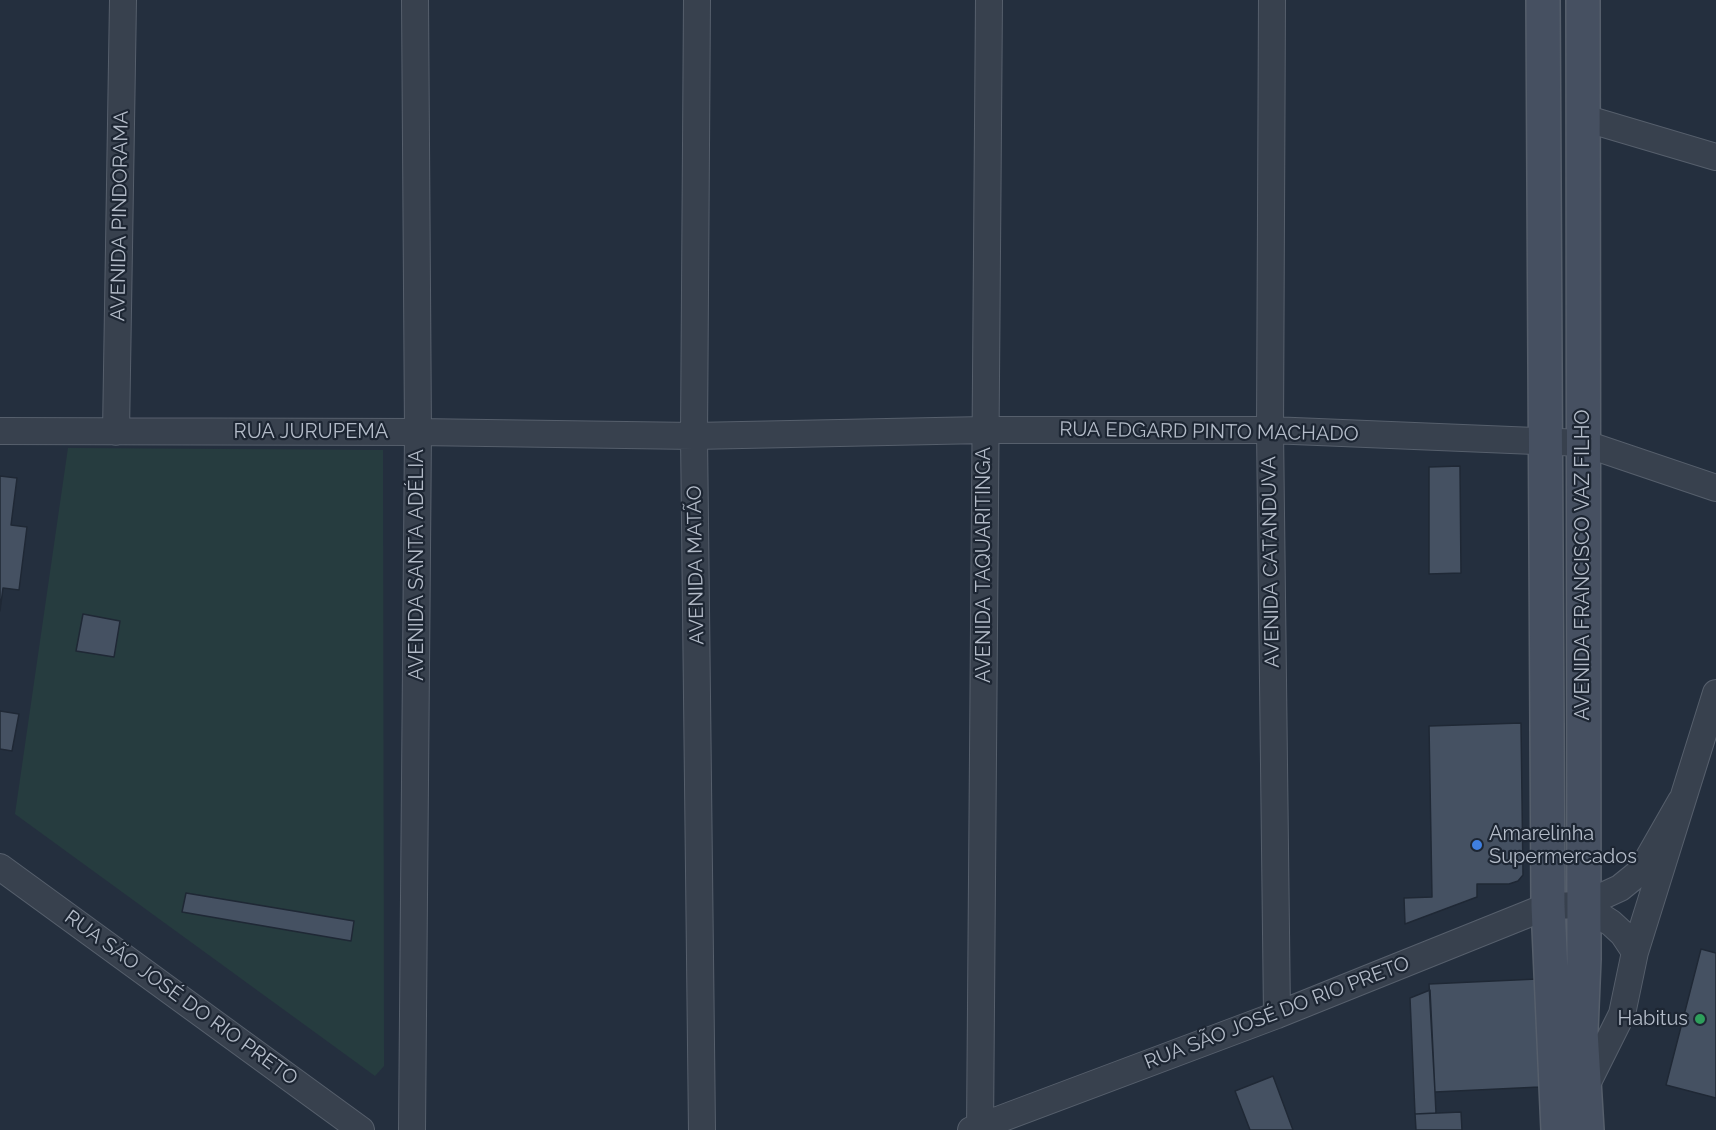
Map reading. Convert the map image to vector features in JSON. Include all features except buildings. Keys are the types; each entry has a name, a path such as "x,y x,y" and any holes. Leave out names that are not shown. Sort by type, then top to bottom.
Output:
{"main road":[{"name":"AVENIDA FRANCISCO VAZ FILHO","path":"1543,0 1548,906 1558,1130"},
{"name":"AVENIDA FRANCISCO VAZ FILHO","path":"1583,0 1584,959 1581,1031 1587,1130"}],"street":[{"name":"AVENIDA PINDORAMA","path":"116,432 123,0"},
{"name":"AVENIDA SANTA ADÉLIA","path":"412,1130 418,432 415,0"},
{"name":"AVENIDA MATÃO","path":"696,0 694,436 702,1130"},
{"name":"AVENIDA TAQUARITINGA","path":"977,1129 989,0"},
{"name":"AVENIDA CATANDUVA","path":"1272,0 1270,430 1277,1016"},
{"path":"1584,118 1716,157"},
{"name":"RUA EDGARD PINTO MACHADO","path":"694,436 984,430 1270,430 1583,443 1716,488"},
{"name":"RUA JURUPEMA","path":"0,431 418,432 694,436"},
{"path":"1584,1091 1622,1014 1635,952 1716,693"},
{"path":"1583,905 1620,888 1641,871 1681,801"},
{"name":"RUA SÃO JOSÉ DO RIO PRETO","path":"0,867 361,1130"},
{"path":"1583,905 1611,923 1623,934 1635,952"},
{"name":"RUA SÃO JOSÉ DO RIO PRETO","path":"977,1129 1277,1016 1548,906 1583,905"}],"green space":[{"path":"68,448 383,450 384,1066 375,1076 15,814"}],"place":[{"name":"Amarelinha Supermercados","path":"1477,845"},
{"name":"Habitus","path":"1700,1019"}]}
